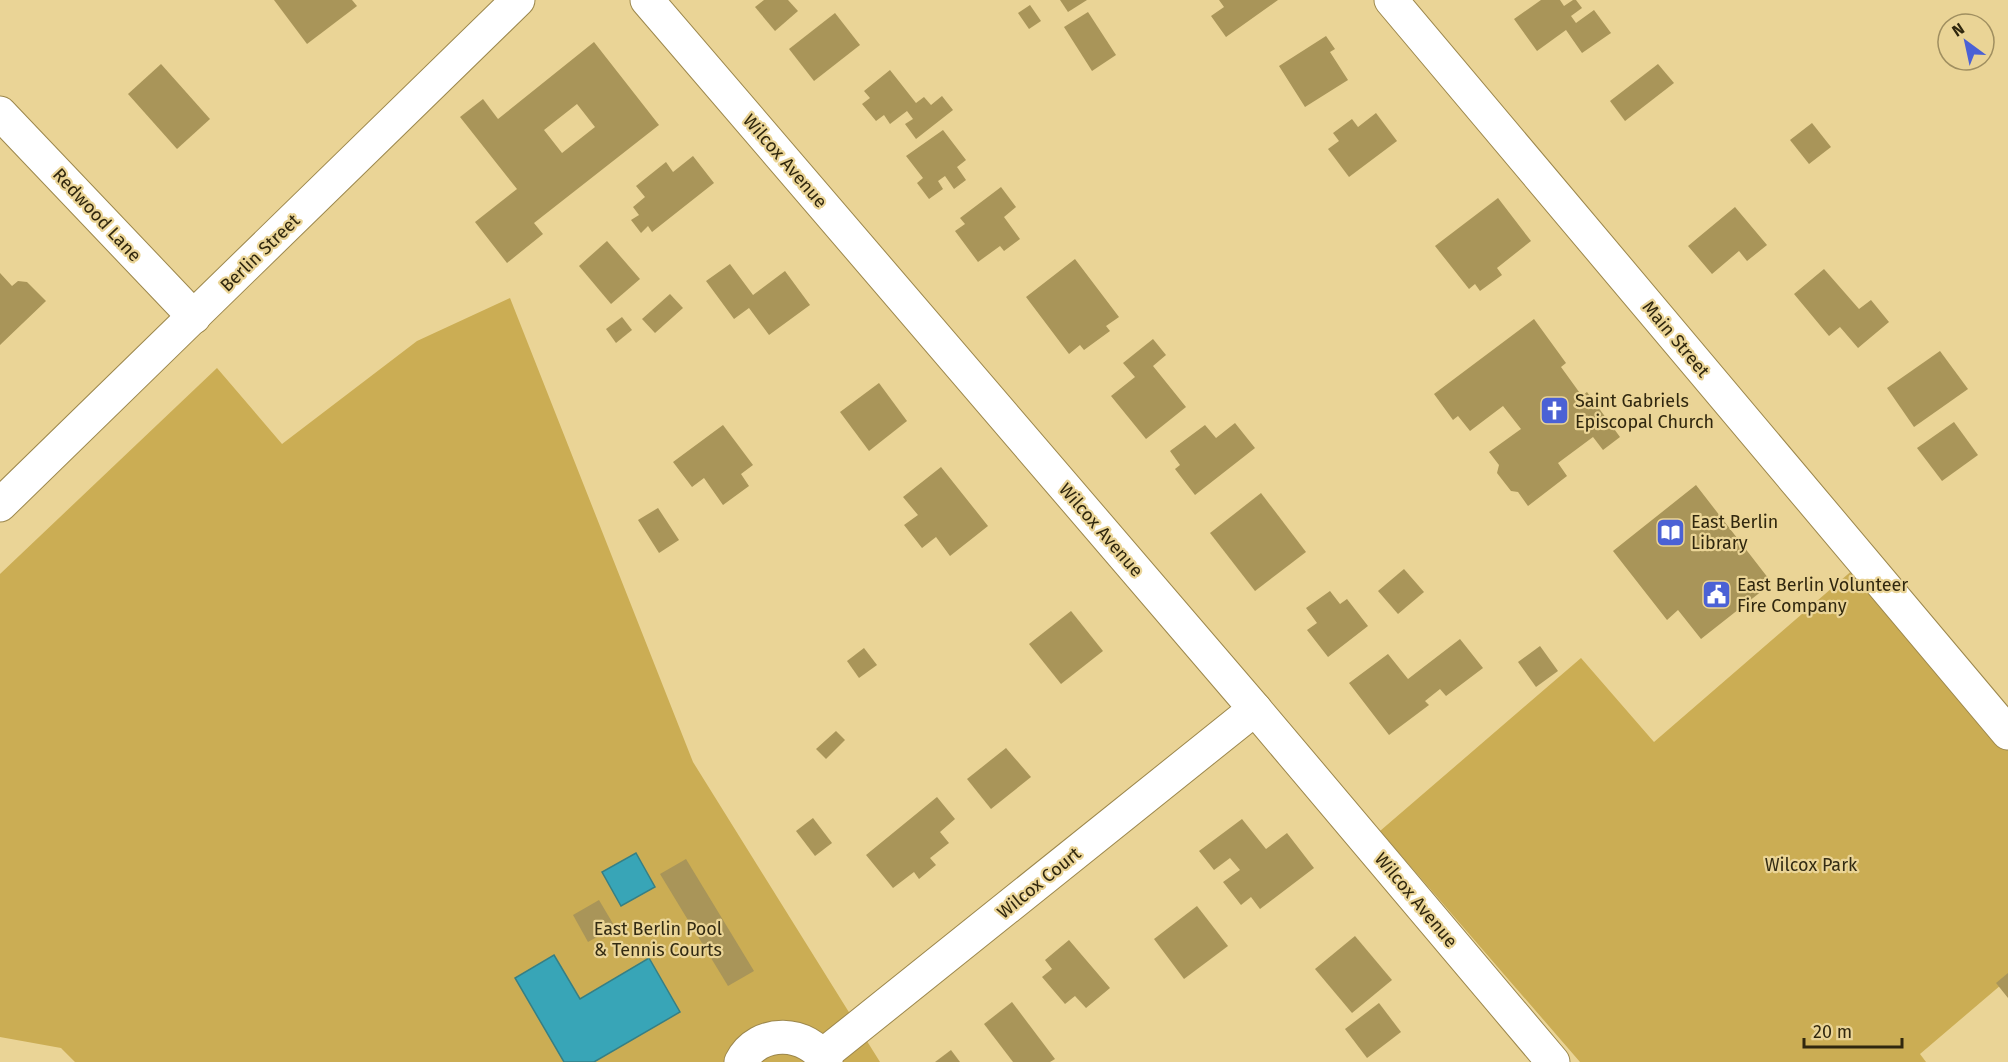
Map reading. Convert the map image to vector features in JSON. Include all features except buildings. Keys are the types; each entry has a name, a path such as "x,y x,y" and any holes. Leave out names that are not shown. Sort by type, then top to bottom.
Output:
{"street":[{"name":"Berlin Street","path":"0,505 518,0"},
{"name":"Wilcox Avenue","path":"647,0 1255,709 1553,1062"},
{"name":"Main Street","path":"1391,0 2008,733"},
{"name":"Redwood Lane","path":"0,113 194,317"},
{"name":"Wilcox Court","path":"741,1062 754,1046 767,1039 782,1036 797,1039 811,1046 824,1059 1255,709"}],"green space":[{"name":"East Berlin Pool & Tennis Courts","path":"510,298 693,762 880,1062 75,1062 61,1048 0,1037 0,574 217,368 282,444 417,341"},
{"name":"Wilcox Park","path":"1855,568 2008,745 2008,979 1920,1054 1926,1062 1580,1062 1380,831 1581,658 1654,742"}],"water":[{"path":"636,853 655,887 621,906 602,872"},
{"path":"554,955 580,999 649,958 680,1012 594,1062 564,1062 515,978"}],"place":[{"name":"Saint Gabriels Episcopal Church","path":"1554,411"},
{"name":"East Berlin Library","path":"1670,532"},
{"name":"East Berlin Volunteer Fire Company","path":"1716,595"}]}
